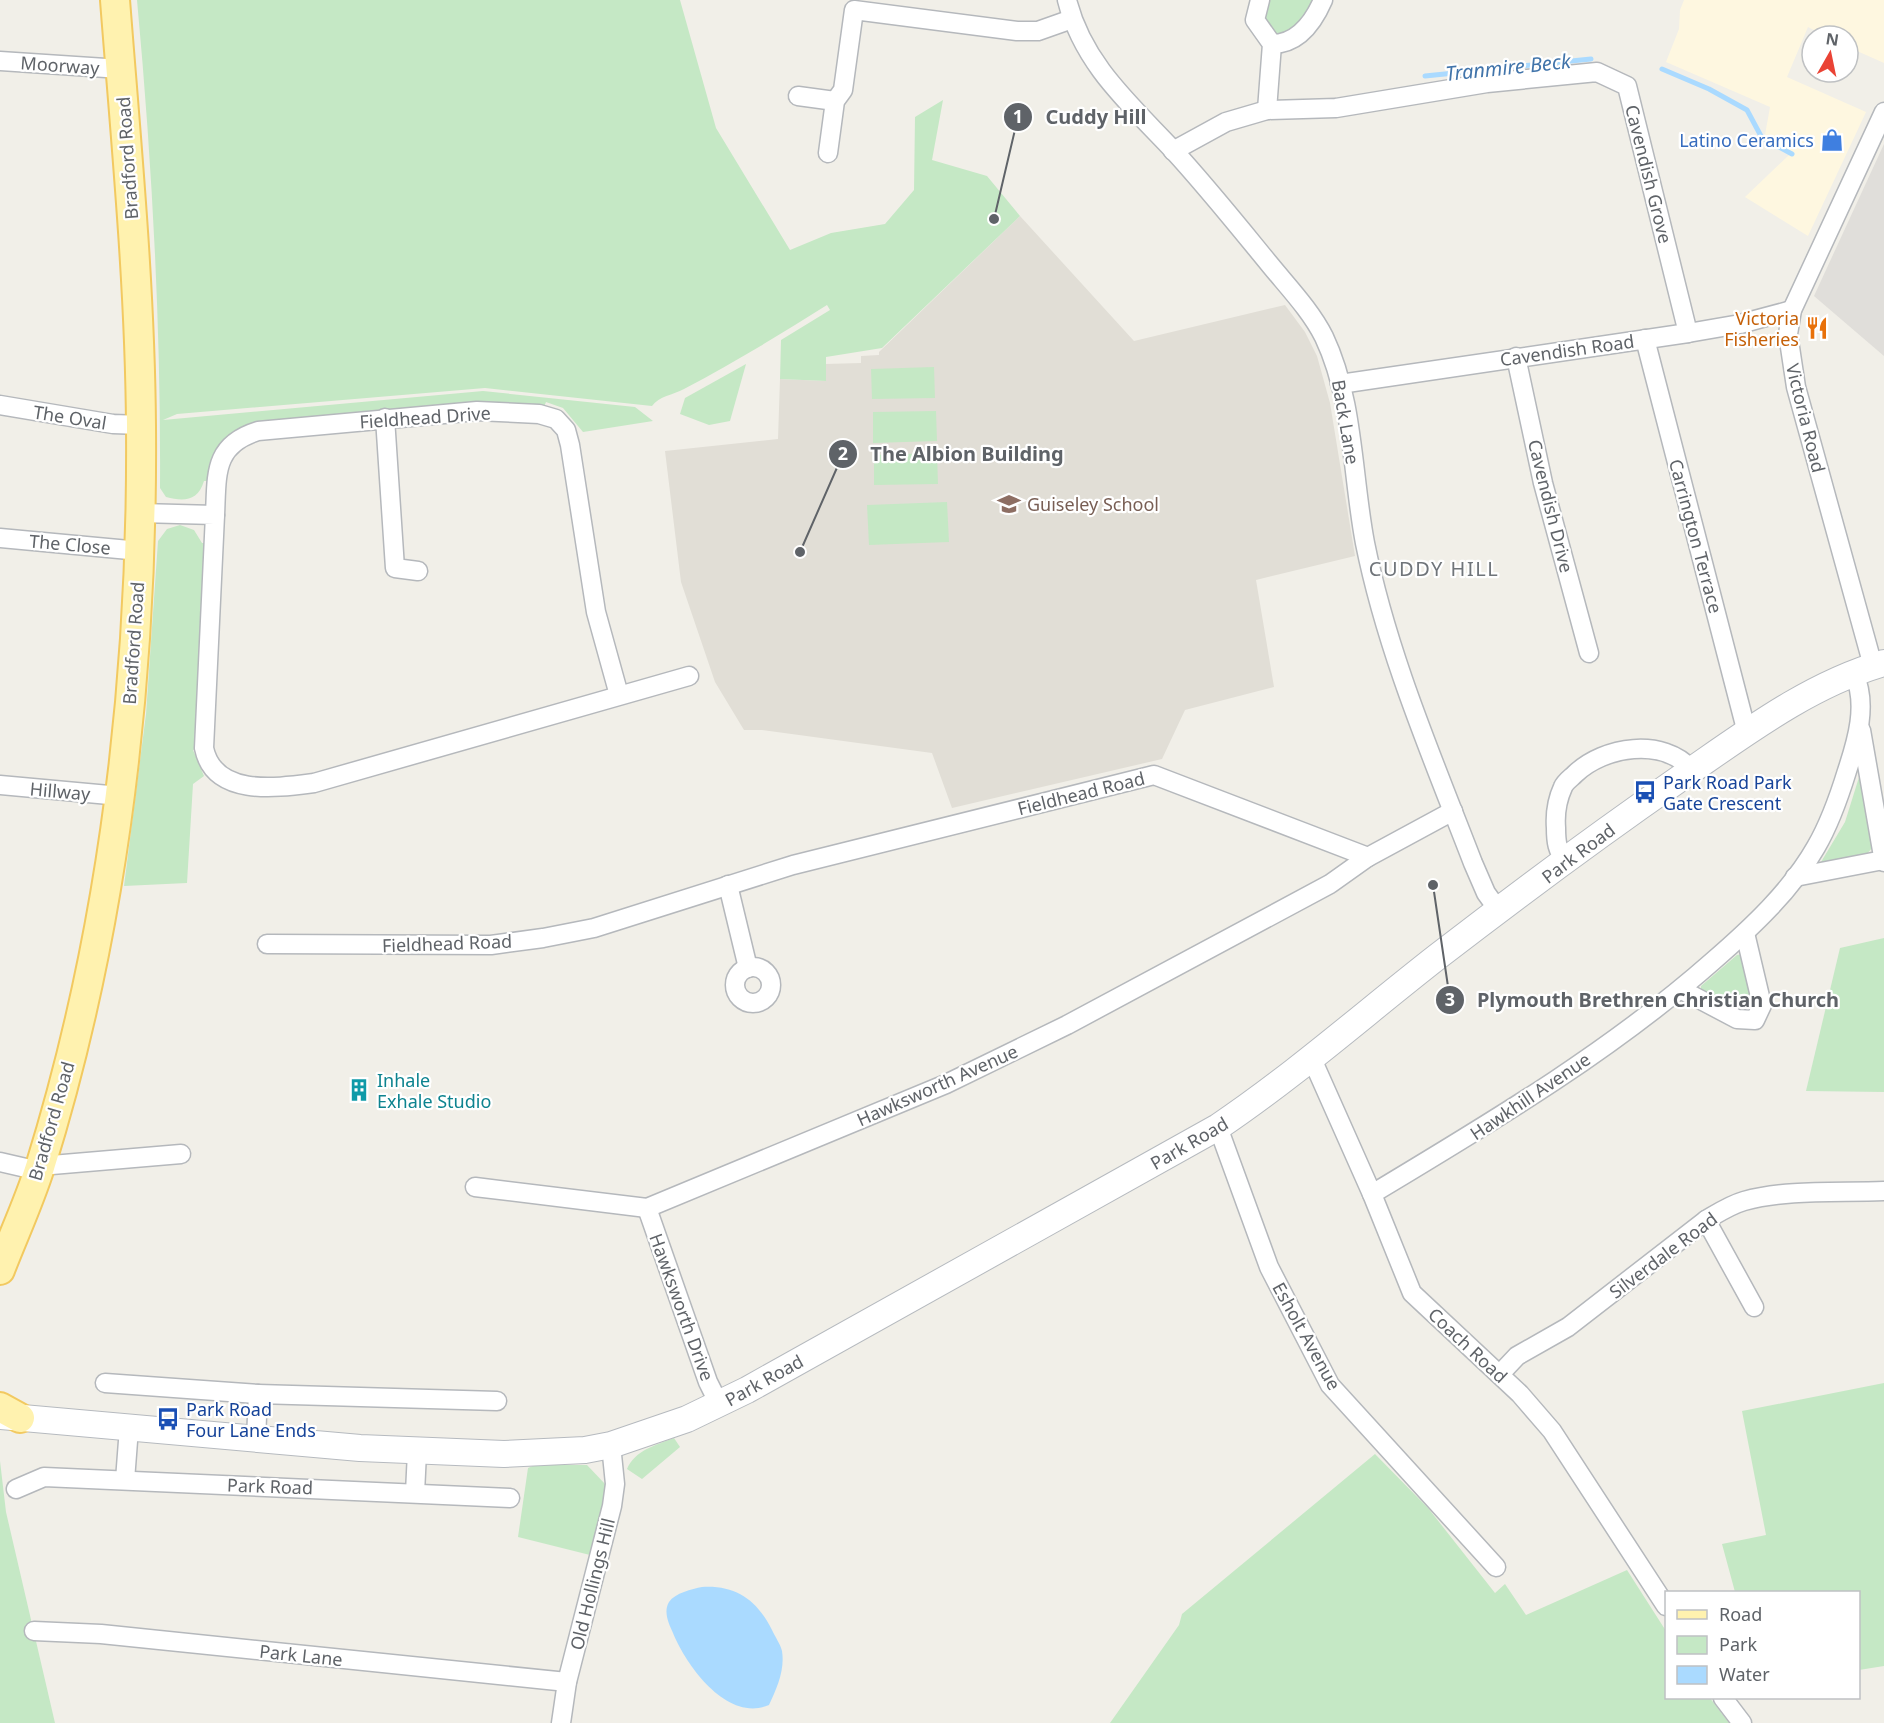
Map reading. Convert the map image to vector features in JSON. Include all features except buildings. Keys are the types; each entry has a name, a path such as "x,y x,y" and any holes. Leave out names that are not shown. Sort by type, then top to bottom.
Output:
{"main road":[{"name":"Bradford Road","path":"0,1270 39,1169 70,1055 102,905 120,796 132,674 140,551 141,425 138,303 115,0"},
{"name":"Park Road","path":"7,1414 129,1428 417,1452 514,1453 585,1450 656,1432 719,1404 1218,1127 1312,1059 1437,957 1692,770 1788,706 1870,668"}],"street":[{"name":"Back Lane","path":"1067,0 1072,19 1106,80 1173,151 1312,318 1333,357 1340,384 1365,543 1388,632 1453,811 1486,893 1499,911"},
{"path":"1260,0 1255,20 1272,44 1267,110"},
{"path":"1272,44 1286,44 1298,38 1323,0"},
{"path":"828,153 835,101 843,90 854,5 1017,31 1038,31 1072,19"},
{"name":"Moorway","path":"0,61 121,69"},
{"name":"Cavendish Grove","path":"1173,151 1226,122 1267,110 1336,108 1487,83 1598,72 1627,86 1688,333"},
{"path":"798,96 835,101"},
{"name":"Victoria Road","path":"1870,668 1797,387 1789,342 1792,310 1884,112"},
{"name":"Cavendish Road","path":"1340,384 1688,333 1792,310"},
{"name":"Carrington Terrace","path":"1645,339 1747,733"},
{"name":"Cavendish Drive","path":"1516,357 1543,483 1589,653"},
{"name":"The Oval","path":"0,405 113,424 141,425"},
{"name":"Fieldhead Drive","path":"619,695 596,612 566,430 556,419 539,414 477,411 385,418 258,431 238,438 224,452 217,472 204,748 210,767 218,776 254,787 279,788 314,783 689,676"},
{"path":"385,418 395,568 418,571"},
{"path":"140,513 215,515"},
{"name":"The Close","path":"0,538 140,551"},
{"name":"Hawkhill Avenue","path":"1372,1194 1499,1118 1682,990 1745,933 1795,877 1816,848 1833,814 1852,757 1859,720 1860,692 1870,668"},
{"name":"Hawkhill Avenue","path":"1795,877 1884,861 1859,720"},
{"path":"1566,862 1557,849 1555,816 1563,785 1585,764 1606,754 1636,748 1668,754 1687,764 1692,770"},
{"name":"Fieldhead Road","path":"267,944 491,945 594,928 815,859 1154,775 1368,857"},
{"name":"Hillway","path":"0,785 120,796"},
{"path":"1368,857 1453,811"},
{"name":"Hawksworth Avenue","path":"475,1187 647,1208 946,1084 1057,1030 1274,916 1330,884 1368,857"},
{"path":"728,885 748,968"},
{"path":"1682,990 1737,1019 1755,1020 1762,1005 1745,933"},
{"name":"Coach Road","path":"1312,1059 1372,1194 1412,1293 1500,1374 1552,1431 1665,1604"},
{"name":"Esholt Avenue","path":"1218,1127 1269,1267 1330,1385 1496,1567"},
{"path":"0,1162 39,1169 181,1154"},
{"name":"Silverdale Road","path":"1500,1374 1516,1356 1581,1318 1706,1220 1742,1202 1758,1198 1884,1191"},
{"name":"Hawksworth Drive","path":"647,1208 708,1382 719,1404"},
{"path":"1706,1220 1754,1307"},
{"path":"105,1383 258,1394 497,1401"},
{"path":"256,1439 258,1394"},
{"path":"125,1480 129,1428"},
{"name":"Old Hollings Hill","path":"561,1723 567,1682 612,1506 615,1484 611,1445"},
{"path":"415,1493 417,1452"},
{"name":"Park Road","path":"16,1489 44,1477 510,1498"},
{"name":"Park Lane","path":"34,1631 101,1634 567,1682"},
{"path":"1724,1699 1742,1723"}],"shaded area":[{"path":"1684,0 1884,0 1884,63 1860,52 1860,24 1800,24 1800,46 1787,77 1866,112 1808,236 1745,197 1789,155 1774,145 1760,140 1765,135 1770,107 1666,62 1679,29 1680,10"},
{"path":"1884,144 1884,356 1814,296"},
{"name":"Guiseley School","path":"1020,216 1134,341 1285,305 1305,332 1317,356 1330,403 1355,556 1256,580 1274,687 1185,710 1162,759 952,808 932,753 762,730 744,730 715,682 681,582 665,451 778,439 780,379 825,381 825,364 861,363 861,356 879,355 879,352"}],"green space":[{"path":"137,0 680,0 716,128 790,250 831,233 885,224 914,190 915,117 943,100 932,160 987,176 1020,216 882,348 826,357 826,381 780,379 781,340 830,310 827,305 738,359 684,389 662,398 652,406 485,388 177,414 163,420 483,391 635,407 653,421 583,432 563,408 546,402 544,407 480,404 258,421 228,435 216,449 208,481 204,481 198,493 184,499 166,497 160,488 155,244"},
{"path":"1270,0 1314,0 1297,29 1273,37 1266,19 1266,10"},
{"path":"746,364 730,421 709,425 680,414 685,398"},
{"path":"934,367 935,398 872,399 871,369"},
{"path":"936,411 937,441 873,443 873,412"},
{"path":"937,453 938,484 874,485 874,455"},
{"path":"947,502 949,542 869,545 867,505"},
{"path":"180,525 194,530 202,543 207,543 198,748 193,750 204,776 193,784 187,883 124,886 146,714 158,541 167,529"},
{"path":"1860,774 1873,847 1865,856 1824,864 1821,862 1845,822"},
{"path":"1884,938 1884,1092 1806,1091 1840,948"},
{"path":"1742,954 1753,1006 1750,1010 1742,1012 1701,990 1701,986 1737,955"},
{"path":"1884,1383 1884,1666 1860,1670 1860,1591 1735,1591 1722,1544 1766,1535 1742,1411"},
{"path":"674,1438 680,1447 642,1479 627,1469 635,1457 641,1453"},
{"path":"1375,1454 1428,1508 1495,1593 1505,1584 1526,1615 1627,1570 1665,1629 1665,1699 1711,1699 1729,1723 1110,1723 1179,1625 1182,1614"},
{"path":"0,1461 6,1512 55,1723 0,1723"},
{"path":"535,1465 587,1465 605,1484 603,1507 590,1555 518,1537 528,1468"}],"water":[{"path":"702,1587 725,1589 744,1596 760,1610 766,1619 780,1645 783,1658 780,1679 769,1705 753,1708 738,1706 724,1699 698,1675 679,1646 668,1622 667,1606 679,1594"}],"waterway":[{"name":"Tranmire Beck","path":"1425,76 1591,59"},
{"name":"Tranmire Beck","path":"1662,69 1709,89 1747,110 1762,138 1792,154"}],"place":[{"name":"Latino Ceramics","path":"1832,140"},
{"name":"Cuddy Hill","path":"994,219"},
{"name":"Victoria Fisheries","path":"1817,328"},
{"name":"Guiseley School","path":"1009,504"},
{"name":"The Albion Building","path":"800,552"},
{"name":"Park Road Park Gate Crescent","path":"1645,792"},
{"name":"Plymouth Brethren Christian Church","path":"1433,885"},
{"name":"Inhale Exhale Studio","path":"359,1090"},
{"name":"Park Road Four Lane Ends","path":"168,1419"}],"district":[{"name":"CUDDY HILL","path":"1434,568"}]}
